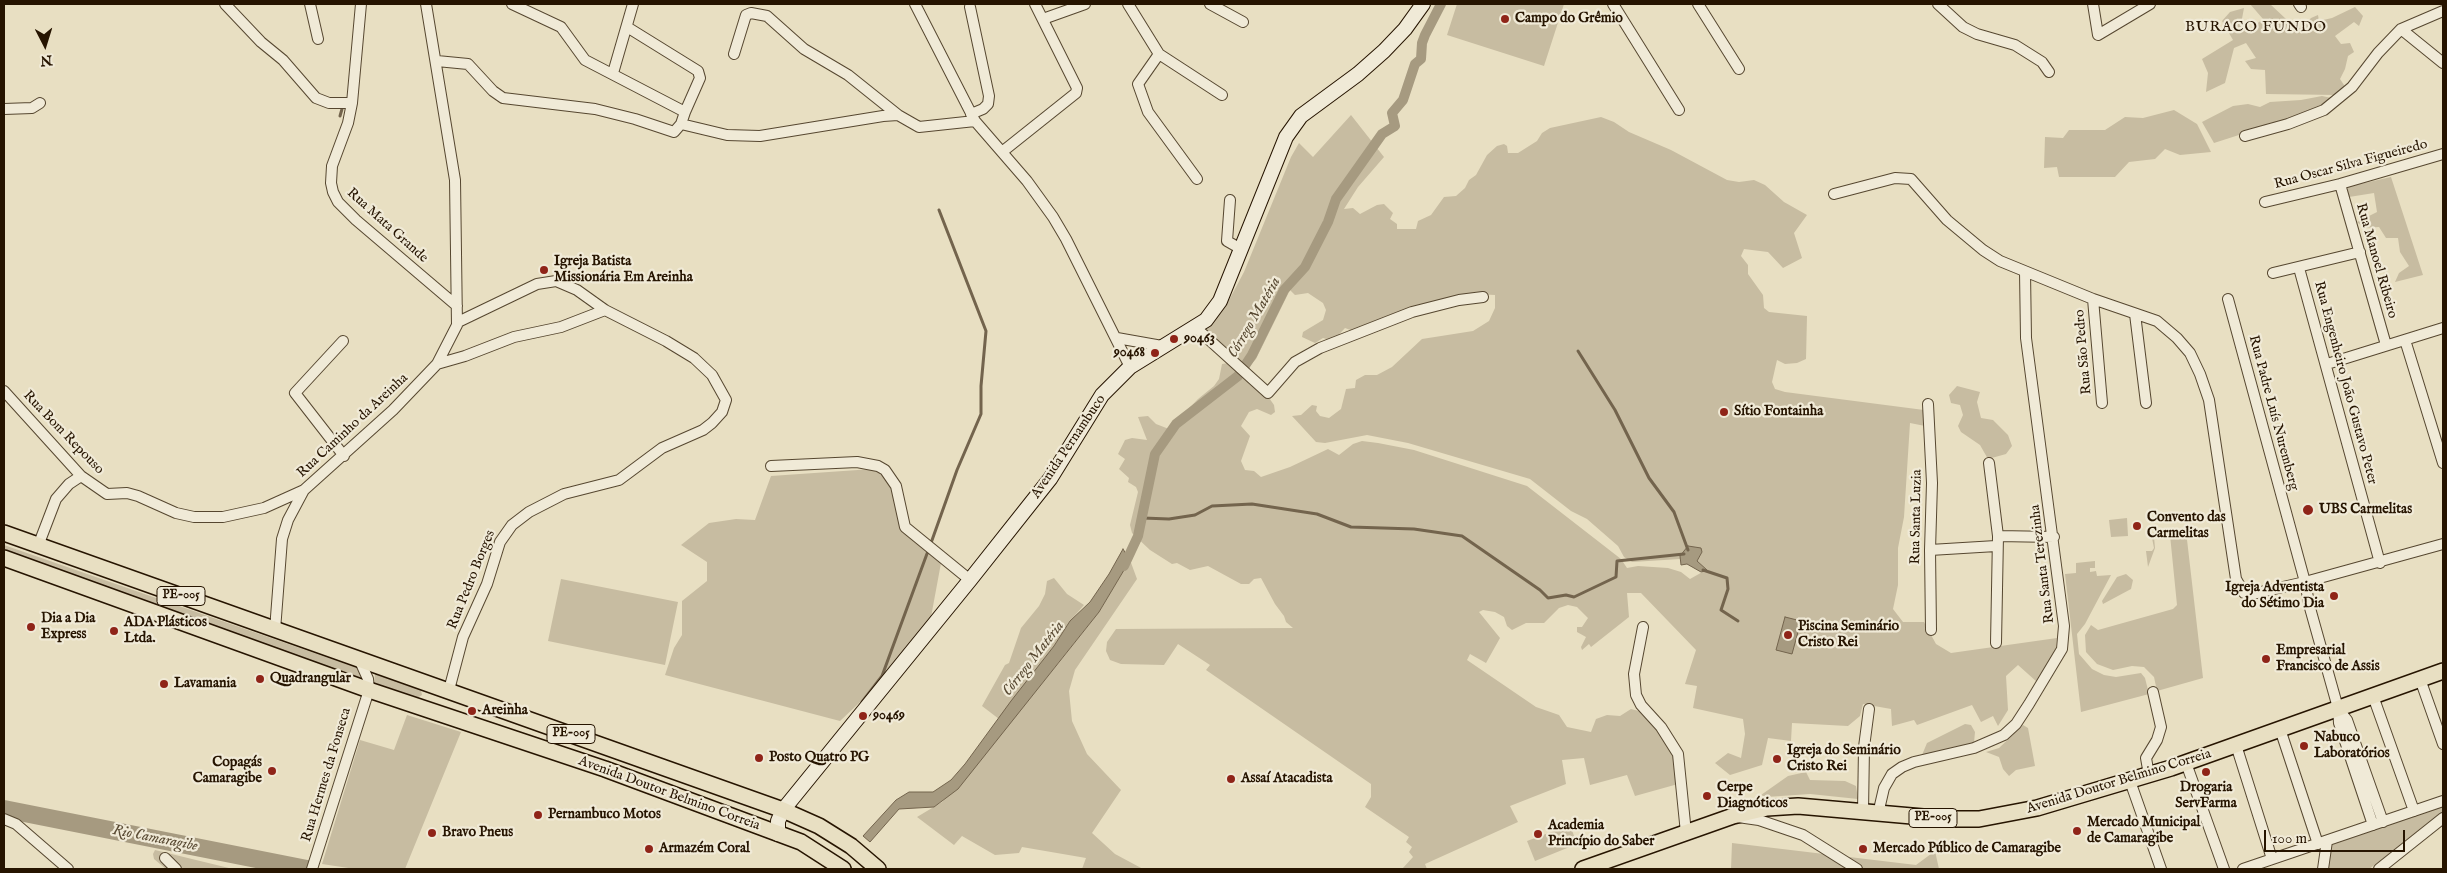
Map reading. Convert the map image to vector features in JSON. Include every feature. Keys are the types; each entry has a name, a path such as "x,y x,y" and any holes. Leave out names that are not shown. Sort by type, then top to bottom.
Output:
{"main road":[{"name":"PE-005","path":"4,533 359,658"},
{"name":"Avenida Doutor Belmino Correia","path":"4,558 368,690 605,769 801,842 843,869"},
{"name":"Avenida Doutor Belmino Correia","path":"359,658 783,810 819,826 851,846 878,869"},
{"name":"Avenida Doutor Belmino Correia","path":"1583,869 1732,816 1784,806 1946,819 1986,818 2037,808 2186,763 2443,671"}],"street":[{"path":"225,4 261,42 283,60 316,98 329,103 352,103"},
{"path":"310,4 318,39"},
{"name":"Rua Mata Grande","path":"360,4 352,103 348,123 332,166 331,183 333,192 338,202 356,220 457,306"},
{"name":"Rua Caminho da Areinha","path":"276,630 282,539 288,520 304,490 393,410 437,364 455,332 458,322 456,180 426,4"},
{"path":"512,4 561,27 585,60 685,112"},
{"path":"613,73 634,4"},
{"path":"915,4 973,118 1027,181 1057,225 1130,366"},
{"path":"1002,152 1076,93 1077,88 1035,4"},
{"path":"1043,19 1085,4"},
{"path":"1128,4 1159,54 1222,95"},
{"path":"1210,4 1243,22"},
{"name":"Avenida Pernambuco","path":"783,810 1050,479 1102,395 1130,366 1206,320 1220,301 1286,137 1301,116 1358,74 1384,51 1405,29 1423,4"},
{"path":"1613,4 1679,110"},
{"path":"1698,4 1739,69"},
{"path":"1938,4 1962,27 1977,34 2015,45 2042,62 2049,72"},
{"path":"2093,4 2098,35 2150,4"},
{"path":"734,54 746,15 751,13 767,16 804,49 848,75 898,115 919,127 973,118 988,104 989,96 970,7"},
{"path":"2244,136 2288,124 2324,110 2336,103 2401,29 2443,11"},
{"path":"627,27 698,71 700,78 677,128"},
{"path":"2401,29 2443,63"},
{"path":"1159,54 1138,84 1148,112 1197,180"},
{"path":"437,61 468,64 493,91 503,98 554,102 595,109 677,128 744,137 792,132 855,120 898,115"},
{"path":"4,108 32,108 40,103"},
{"name":"Rua Oscar Silva Figueiredo","path":"2265,202 2340,184 2443,154"},
{"path":"1834,194 1895,178 1911,179 1947,220 1988,254 2025,272 2093,299 2157,321 2176,338 2190,353 2200,374 2215,423 2236,579 2244,592 2252,594 2305,582 2443,544"},
{"name":"Rua Manoel Ribeiro","path":"2340,184 2386,345"},
{"path":"1230,200 1227,241 1241,249"},
{"path":"2273,273 2360,252"},
{"name":"Rua Engenheiro João Gustavo Peter","path":"2299,268 2380,562"},
{"name":"Rua Santa Terezinha","path":"1870,813 1892,774 1902,767 1990,743 2004,735 2016,724 2056,661 2064,638 2054,537 2026,338 2025,272"},
{"path":"458,322 498,302 547,282 556,281 577,290 607,311"},
{"path":"1195,327 1268,393 1295,362 1320,348 1412,312 1459,300 1483,297"},
{"name":"Rua São Pedro","path":"2093,299 2102,403"},
{"name":"Rua Padre Luís Nuremberg","path":"2228,299 2338,708 2347,720 2378,823"},
{"path":"437,364 465,356 514,336 561,327 607,311"},
{"name":"Rua Pedro Borges","path":"449,690 463,637 487,584 500,542 512,525 537,507 564,494 619,480 662,448 703,430 718,417 724,407 726,400 718,383 694,358 666,341 607,311"},
{"path":"2135,314 2146,403"},
{"path":"2327,364 2443,328"},
{"path":"1117,338 1162,346"},
{"path":"2405,340 2440,433 2443,464"},
{"path":"344,341 295,393 344,456"},
{"name":"Rua Bom Repouso","path":"4,391 81,476 107,494 127,493 176,514 194,517 223,517 253,512 304,490"},
{"name":"Rua Santa Luzia","path":"1928,404 1932,483 1930,550 1932,630"},
{"path":"771,466 857,462 878,466 884,470 896,486 905,528 970,580"},
{"path":"1989,463 1997,541 1996,643"},
{"path":"38,546 56,499 69,484 81,476"},
{"path":"1930,550 1997,541 2054,537"},
{"path":"1643,627 1634,674 1636,695 1641,705 1660,727 1678,754 1686,833"},
{"path":"359,658 368,679 368,690"},
{"path":"2420,679 2443,744"},
{"name":"Rua Hermes da Fonseca","path":"314,865 368,690"},
{"path":"2148,775 2146,758 2157,740 2161,727 2153,692"},
{"path":"2373,696 2414,811"},
{"path":"1869,709 1864,747 1870,813"},
{"path":"2280,729 2322,842 2323,869"},
{"path":"2236,745 2272,859"},
{"path":"2186,763 2224,869"},
{"path":"2130,781 2161,869"},
{"path":"2243,869 2443,801"},
{"path":"778,834 778,820 783,810"},
{"path":"1732,816 1759,820 1803,834 1857,869"},
{"path":"2379,869 2443,818"},
{"path":"4,819 16,824 68,869"},
{"path":"165,858 176,869"}],"shaded area":[{"name":"Campo do Grêmio","path":"1457,4 1564,4 1544,66 1447,35"},
{"path":"2250,4 2270,4 2286,19 2290,32 2303,27 2311,18 2318,15 2319,21 2332,18 2355,7 2363,16 2359,26 2354,22 2335,36 2341,44 2350,43 2354,52 2348,56 2340,79 2346,88 2337,95 2266,94 2265,70 2251,69 2245,61 2256,58 2246,43 2234,48 2225,83 2206,92 2208,73 2202,59 2233,40 2222,21 2230,12 2244,8 2241,24 2250,29 2263,19"},
{"path":"2322,96 2336,99 2323,108 2214,143 2202,122 2233,106 2248,104 2260,107 2270,102 2301,100"},
{"path":"2174,110 2197,124 2211,152 2180,155 2165,149 2155,159 2129,162 2115,177 2059,177 2057,167 2044,168 2045,137 2063,138 2069,130 2105,130 2125,117 2143,118"},
{"path":"1351,115 1384,157 1358,187 1344,209 1353,208 1360,214 1377,205 1384,204 1393,213 1390,219 1397,224 1397,229 1416,229 1418,221 1431,215 1444,197 1456,196 1465,188 1469,180 1476,175 1487,155 1497,146 1504,144 1507,146 1508,153 1518,153 1537,141 1542,133 1550,128 1601,117 1614,122 1629,132 1671,150 1727,180 1739,182 1754,180 1765,185 1784,202 1807,215 1794,233 1802,258 1783,268 1768,252 1744,249 1741,256 1748,265 1748,274 1763,295 1764,308 1769,312 1807,316 1806,359 1797,363 1785,364 1777,360 1772,382 1775,389 1785,392 1924,410 1925,426 1910,423 1904,517 1898,548 1898,585 1893,609 1903,622 1924,622 1936,644 1951,653 2057,638 2055,654 2037,682 2018,665 2006,676 2008,710 1998,726 1993,716 1981,722 1972,705 1917,725 1914,720 1892,726 1891,709 1863,704 1860,716 1848,726 1792,723 1791,741 1768,738 1762,765 1730,775 1715,763 1728,753 1741,758 1745,734 1743,719 1693,708 1697,686 1685,684 1696,650 1641,593 1627,593 1629,617 1591,647 1589,644 1582,650 1581,647 1586,637 1577,632 1577,627 1582,627 1588,618 1577,607 1568,605 1559,608 1544,623 1526,623 1512,630 1507,626 1504,617 1495,612 1483,610 1479,612 1500,638 1486,663 1470,654 1467,660 1536,707 1559,715 1567,727 1591,732 1596,719 1607,715 1620,716 1631,709 1643,712 1678,754 1678,784 1635,796 1627,775 1590,785 1584,758 1562,760 1566,784 1510,806 1518,822 1425,864 1427,869 1402,869 1413,857 1409,852 1412,847 1406,842 1409,837 1365,807 1371,797 1371,784 1206,670 1210,665 1178,644 1164,665 1121,664 1110,660 1106,651 1107,642 1116,629 1293,628 1286,622 1261,578 1254,579 1249,584 1241,584 1208,566 1190,570 1177,563 1172,564 1150,550 1132,533 1130,525 1138,492 1136,487 1128,482 1129,478 1119,469 1125,459 1118,454 1125,440 1132,438 1147,440 1138,417 1148,416 1156,424 1169,429 1198,399 1214,386 1219,379 1222,364 1228,363 1267,395 1274,405 1275,412 1271,415 1257,409 1249,412 1241,426 1250,436 1241,461 1245,470 1254,471 1261,477 1290,467 1328,449 1339,455 1353,444 1362,441 1414,450 1527,486 1621,559 1627,568 1638,566 1668,568 1681,572 1690,579 1706,570 1697,561 1702,552 1688,546 1680,559 1632,562 1624,557 1618,546 1587,519 1571,511 1530,479 1408,443 1367,435 1325,443 1316,442 1292,416 1301,415 1312,405 1317,406 1316,411 1320,416 1329,418 1341,409 1346,389 1355,388 1356,380 1365,375 1377,375 1392,367 1422,339 1473,331 1489,321 1495,308 1495,295 1476,294 1439,300 1356,332 1345,328 1333,341 1323,338 1315,343 1302,337 1303,332 1323,320 1326,310 1323,303 1308,293 1295,295 1290,290 1256,359 1246,370 1205,331 1228,302 1244,272 1291,157 1299,143 1313,157"},
{"path":"2391,177 2423,275 2395,282 2399,273 2409,266 2400,252 2398,238 2386,238 2379,227 2364,228 2357,222 2377,212 2374,193 2349,197 2347,187"},
{"path":"1957,386 1980,392 1977,402 1981,418 1993,420 2008,435 2012,446 2006,454 1988,459 1980,445 1961,432 1958,426 1963,415 1960,405 1951,403 1949,395"},
{"path":"872,469 894,483 900,521 923,548 941,563 931,617 892,672 840,721 665,675 674,648 682,635 682,601 707,581 707,562 681,545 709,523 736,519 755,520 771,476"},
{"path":"2127,518 2128,536 2111,537 2109,520"},
{"path":"2186,531 2203,678 2157,691 2154,677 2144,667 2132,666 2113,670 2097,664 2086,652 2085,635 2091,625 2098,630 2173,609 2177,605 2170,535 2154,537 2155,548 2148,567 2146,551 2152,551 2154,548 2151,533"},
{"path":"4,545 360,669 363,679 4,554"},
{"path":"1688,546 1701,548 1702,552 1697,561 1707,570 1701,572 1687,564 1681,565 1680,556"},
{"path":"1123,549 1130,560 1099,612 958,789 934,807 899,809 870,842 863,836 896,800 909,792 933,792 951,780 1054,646 1070,621 1090,602"},
{"path":"1130,560 1137,579 1075,670 1069,691 1072,721 1087,754 1121,790 1092,833 1115,854 1143,869 1082,869 1086,858 1022,847 1019,853 995,855 962,836 954,845 917,817 942,802 1058,664 1099,612"},
{"path":"2095,561 2095,568 2090,568 2090,572 2096,571 2097,576 2111,575 2085,624 2077,634 2079,654 2092,669 2104,675 2116,677 2141,673 2145,678 2149,694 2081,712 2065,574 2076,573 2076,563"},
{"path":"2126,574 2133,580 2131,589 2103,604 2102,601 2117,577"},
{"path":"1054,578 1067,594 1084,605 1070,621 1054,646 999,719 982,706 1005,665 1009,663 1021,628 1039,606 1045,594 1047,581"},
{"path":"561,579 678,602 665,665 548,641"},
{"name":"Piscina Seminário Cristo Rei","path":"1785,617 1801,621 1792,654 1776,650"},
{"path":"375,674 421,690 422,695 417,698 374,683"},
{"path":"407,715 461,732 405,869 355,869 322,864 360,740 394,750"},
{"path":"1965,724 1971,725 1975,732 1974,743 1922,755 1927,743"},
{"path":"2023,725 2028,728 2035,766 2016,770 2009,776 2003,769 1999,757 1986,752 1999,748"},
{"path":"1806,772 1810,780 1845,781 1856,786 1858,799 1810,794 1766,797 1761,795 1788,776"},
{"path":"2443,804 2443,814 2369,869 2326,869 2329,846"},
{"path":"1570,825 1577,844 1535,861 1527,841"},
{"path":"1732,843 1916,865 1935,851 1939,869 1731,869"},
{"path":"155,850 233,869 166,869 154,859 153,854"}],"waterway":[{"name":"Córrego Matéria","path":"1124,566 1138,536 1155,454 1176,424 1238,376 1252,355 1284,290 1305,267 1328,222 1336,199 1382,134 1395,126 1392,113 1403,100 1415,64 1421,59 1422,43 1425,35 1441,4"},
{"path":"340,116 342,109"},
{"path":"931,543 957,470 981,414 981,386 986,331 939,210"},
{"path":"1578,351 1615,410 1649,478 1674,512 1688,550"},
{"path":"1143,518 1169,519 1195,515 1212,506 1252,504 1317,514 1351,527 1414,529 1462,536 1540,590 1548,598 1566,595 1574,597 1616,577 1617,561 1684,554"},
{"path":"862,702 882,676 928,551"},
{"path":"1703,570 1727,578 1728,589 1721,610 1738,621"},
{"name":"Rio Camaragibe","path":"4,809 307,869"}],"place":[{"name":"Campo do Grêmio","path":"1505,19"},
{"name":"Igreja Batista Missionária Em Areinha","path":"544,270"},
{"name":"90463","path":"1174,339"},
{"name":"90468","path":"1155,353"},
{"name":"Sítio Fontainha","path":"1724,412"},
{"name":"UBS Carmelitas","path":"2308,510"},
{"name":"Convento das Carmelitas","path":"2137,526"},
{"name":"Igreja Adventista do Sétimo Dia","path":"2334,596"},
{"name":"Dia a Dia Express","path":"31,627"},
{"name":"ADA Plásticos Ltda.","path":"114,631"},
{"name":"Piscina Seminário Cristo Rei","path":"1788,635"},
{"name":"Empresarial Francisco de Assis","path":"2266,659"},
{"name":"Quadrangular","path":"260,679"},
{"name":"Lavamania","path":"164,684"},
{"name":"Areinha","path":"472,711"},
{"name":"90469","path":"863,716"},
{"name":"Nabuco Laboratórios","path":"2304,746"},
{"name":"Posto Quatro PG","path":"759,758"},
{"name":"Igreja do Seminário Cristo Rei","path":"1777,759"},
{"name":"Copagás Camaragibe","path":"272,771"},
{"name":"Drogaria ServFarma","path":"2206,772"},
{"name":"Assaí Atacadista","path":"1231,779"},
{"name":"Cerpe Diagnóticos","path":"1707,796"},
{"name":"Pernambuco Motos","path":"538,815"},
{"name":"Mercado Municipal de Camaragibe","path":"2077,831"},
{"name":"Bravo Pneus","path":"432,833"},
{"name":"Academia Princípio do Saber","path":"1538,834"},
{"name":"Armazém Coral","path":"649,849"},
{"name":"Mercado Público de Camaragibe","path":"1863,849"}],"district":[{"name":"BURACO FUNDO","path":"2256,28"}]}
